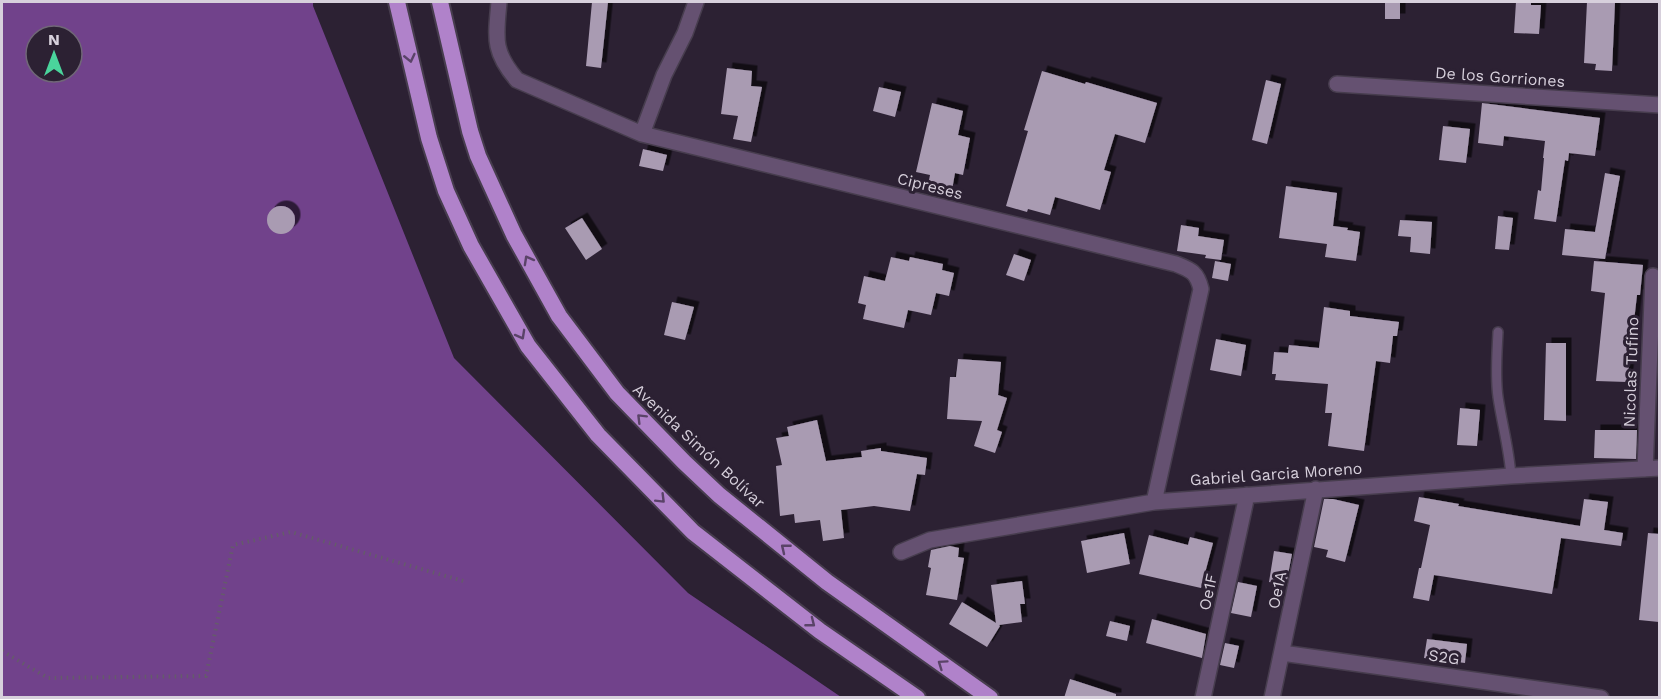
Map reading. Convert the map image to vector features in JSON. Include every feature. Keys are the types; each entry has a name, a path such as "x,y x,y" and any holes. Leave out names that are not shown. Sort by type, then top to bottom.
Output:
{"highway":[{"path":"397,2 429,138 446,191 471,246 528,346 598,435 693,532 820,630 917,698"},
{"name":"Avenida Simón Bolívar","path":"440,2 470,131 478,156 496,196 514,235 559,316 616,393 684,462 737,509 827,582 990,698"}],"street":[{"name":"Cipreses","path":"499,2 496,38 498,53 517,80 642,134 1189,269 1198,278 1201,289 1154,502"},
{"path":"642,134 664,75 685,33 696,2"},
{"name":"De los Gorriones","path":"1337,84 1659,105"},
{"name":"Nicolas Tufino","path":"1652,469 1653,276"},
{"name":"Gabriel Garcia Moreno","path":"902,552 930,540 1154,502 1511,476 1652,469"},
{"name":"Oe1A","path":"1272,698 1316,489"},
{"name":"Oe1F","path":"1203,698 1247,495"},
{"name":"S2G","path":"1282,653 1590,697"}],"lane":[{"path":"1498,332 1496,361 1498,396 1510,455 1511,476"}],"path":[{"path":"2,651 48,678 206,675 233,545 291,532 467,582"}],"shaded area":[{"path":"2,2 313,2 454,358 688,593 841,697 2,697"}],"building":[{"path":"592,2 608,2 601,68 586,66"},
{"path":"1385,2 1400,2 1400,19 1385,19"},
{"path":"1516,2 1541,5 1539,34 1514,33"},
{"path":"1587,2 1615,2 1612,71 1595,70 1596,64 1584,63"},
{"path":"727,68 752,71 751,86 762,87 751,142 733,139 738,116 721,114"},
{"path":"1042,71 1157,103 1145,143 1115,134 1104,170 1111,172 1100,210 1055,197 1050,215 1006,206 1028,131 1024,130"},
{"path":"1266,80 1281,84 1267,144 1252,140"},
{"path":"879,87 901,92 895,117 873,111"},
{"path":"932,103 963,111 958,135 970,138 963,175 955,173 952,190 928,185 930,175 916,172"},
{"path":"1482,103 1600,118 1595,156 1569,153 1568,161 1565,160 1556,222 1534,219 1538,190 1541,191 1545,141 1504,136 1503,146 1478,143"},
{"path":"1443,126 1470,129 1466,163 1439,160"},
{"path":"643,149 667,155 663,171 639,166"},
{"path":"1605,173 1620,176 1605,259 1562,255 1565,229 1595,232"},
{"path":"1286,186 1337,193 1333,226 1360,232 1356,261 1325,257 1327,244 1279,238"},
{"path":"281,206 291,210 295,220 291,230 281,234 271,230 267,220 271,210"},
{"path":"1498,216 1513,218 1509,250 1495,249"},
{"path":"582,218 602,249 586,260 565,228"},
{"path":"1400,220 1432,222 1430,254 1410,252 1411,237 1398,236"},
{"path":"1181,225 1199,228 1198,236 1224,240 1221,260 1205,258 1206,255 1177,251"},
{"path":"1014,254 1031,260 1024,281 1006,275"},
{"path":"891,257 909,261 910,257 943,264 942,270 954,273 949,296 936,293 931,315 908,310 904,328 863,319 866,305 858,303 864,276 885,281"},
{"path":"1215,261 1231,264 1228,281 1212,278"},
{"path":"1594,261 1643,265 1640,295 1637,295 1627,382 1596,381 1605,293 1591,291"},
{"path":"672,302 694,307 685,340 664,335"},
{"path":"1324,307 1350,311 1350,316 1399,322 1397,336 1393,336 1390,363 1376,361 1364,451 1328,446 1332,413 1325,413 1328,384 1275,380 1276,374 1272,374 1274,352 1288,353 1289,345 1319,348"},
{"path":"1216,339 1246,345 1241,376 1210,370"},
{"path":"1546,343 1566,343 1566,421 1544,420"},
{"path":"958,359 1001,362 998,395 1007,398 997,430 1002,432 995,453 974,446 982,421 947,419 950,377 956,377"},
{"path":"1460,408 1480,410 1477,446 1457,445"},
{"path":"817,420 826,461 862,457 861,451 881,448 881,451 927,458 925,475 917,474 910,511 874,506 841,510 844,538 823,541 820,520 795,523 794,514 780,516 776,466 782,465 776,438 789,436 787,427"},
{"path":"1595,430 1637,430 1636,459 1594,458"},
{"path":"1419,497 1459,504 1458,506 1580,526 1584,499 1608,502 1604,530 1623,533 1621,546 1561,538 1552,594 1434,575 1429,601 1413,598 1430,525 1414,521"},
{"path":"1324,499 1359,505 1345,562 1326,557 1328,550 1314,547"},
{"path":"1124,533 1130,564 1087,573 1081,541"},
{"path":"1648,533 1659,534 1659,622 1639,620"},
{"path":"1149,535 1188,545 1190,537 1213,543 1201,588 1139,574"},
{"path":"950,546 959,548 958,557 964,558 957,600 926,595 931,568 928,567 931,550"},
{"path":"1274,551 1292,554 1286,585 1269,582"},
{"path":"1022,581 1025,604 1020,604 1022,622 999,625 987,647 949,624 962,602 996,623 991,585"},
{"path":"1238,582 1257,586 1251,617 1231,613"},
{"path":"1152,619 1206,634 1202,658 1146,643"},
{"path":"1110,621 1130,626 1127,641 1106,636"},
{"path":"1427,639 1467,644 1465,663 1424,658"},
{"path":"1225,643 1239,646 1234,668 1220,665"},
{"path":"1070,679 1116,694 1116,698 1064,698"}]}
